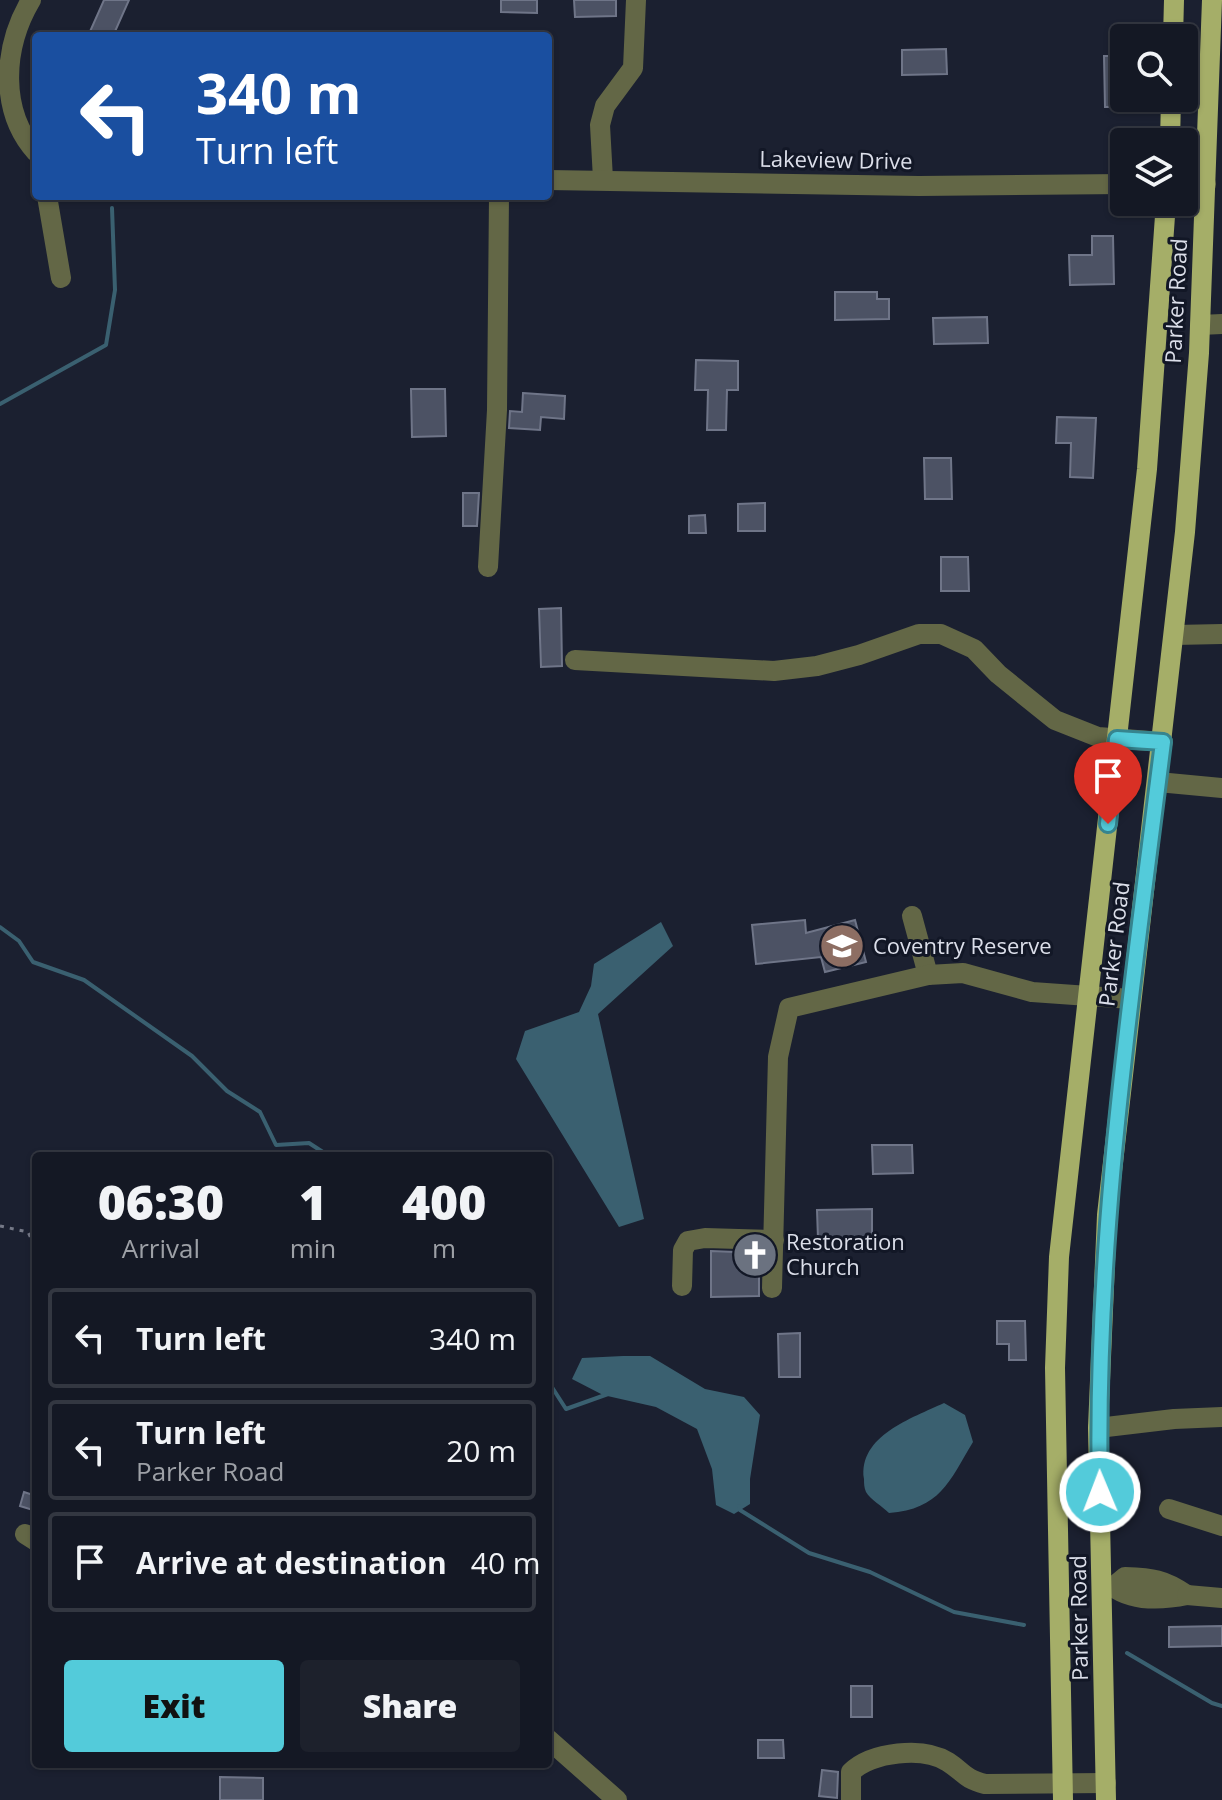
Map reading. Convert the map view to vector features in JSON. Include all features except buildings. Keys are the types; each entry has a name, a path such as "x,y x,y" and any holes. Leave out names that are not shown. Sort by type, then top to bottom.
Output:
{"main road":[{"path":"1173,24 1174,0"},
{"name":"Parker Road","path":"1106,1791 1107,1587 1098,1428 1107,1215 1175,635 1200,325 1217,38 1212,0"},
{"name":"Parker Road","path":"1062,1791 1056,1317 1059,1257 1147,469 1165,216"}],"street":[{"path":"31,0 13,29 3,55 3,92 10,134 32,149"},
{"path":"603,179 600,125 605,106 633,68 636,0"},
{"name":"Lakeview Drive","path":"552,180 910,186 1110,184"},
{"path":"1198,184 1206,184"},
{"path":"48,200 61,278"},
{"path":"488,567 497,410 499,200"},
{"path":"1200,325 1222,324"},
{"path":"575,660 774,671 817,666 919,634 941,634 974,649 998,674 1055,720 1098,737 1163,742"},
{"path":"1175,635 1222,634"},
{"path":"1158,782 1222,788"},
{"path":"912,916 928,975"},
{"path":"772,1288 778,1057 789,1008 928,975 963,973 1032,992 1131,999"},
{"path":"682,1286 683,1250 688,1241 705,1238 774,1240"},
{"path":"1098,1428 1222,1417"},
{"path":"1169,1509 1222,1526"},
{"path":"1107,1587 1124,1595 1165,1599 1187,1595 1222,1598"},
{"path":"552,1743 617,1800"},
{"path":"851,1800 851,1772 858,1766 899,1752 921,1753 947,1761 968,1780 985,1784 1062,1791 1106,1791"}],"path":[{"path":"0,1226 28,1232 32,1240"}],"water":[{"path":"661,922 673,946 598,1014 644,1219 619,1227 516,1059 525,1031 579,1012 591,986 594,964"},
{"path":"650,1356 705,1389 744,1397 760,1415 750,1479 750,1504 734,1514 716,1505 712,1469 697,1429 656,1407 603,1395 572,1379 582,1358"},
{"path":"944,1403 965,1415 973,1442 949,1481 932,1499 920,1506 889,1513 865,1490 864,1464 869,1451 890,1430"}],"waterway":[{"path":"0,404 106,345 115,290 112,208"},
{"path":"0,927 19,941 33,962 84,980 192,1056 227,1091 260,1112 276,1145 309,1143 323,1152"},
{"path":"552,1387 566,1409 608,1394"},
{"path":"739,1506 740,1510 809,1553 870,1572 954,1612 1024,1625"},
{"path":"1127,1653 1222,1706"}],"place":[{"name":"Coventry Reserve","path":"842,946"},
{"name":"Restoration Church","path":"755,1255"}],"route":[{"path":"1100,1492 1098,1428 1107,1215 1163,742 1117,739 1108,824"}]}
